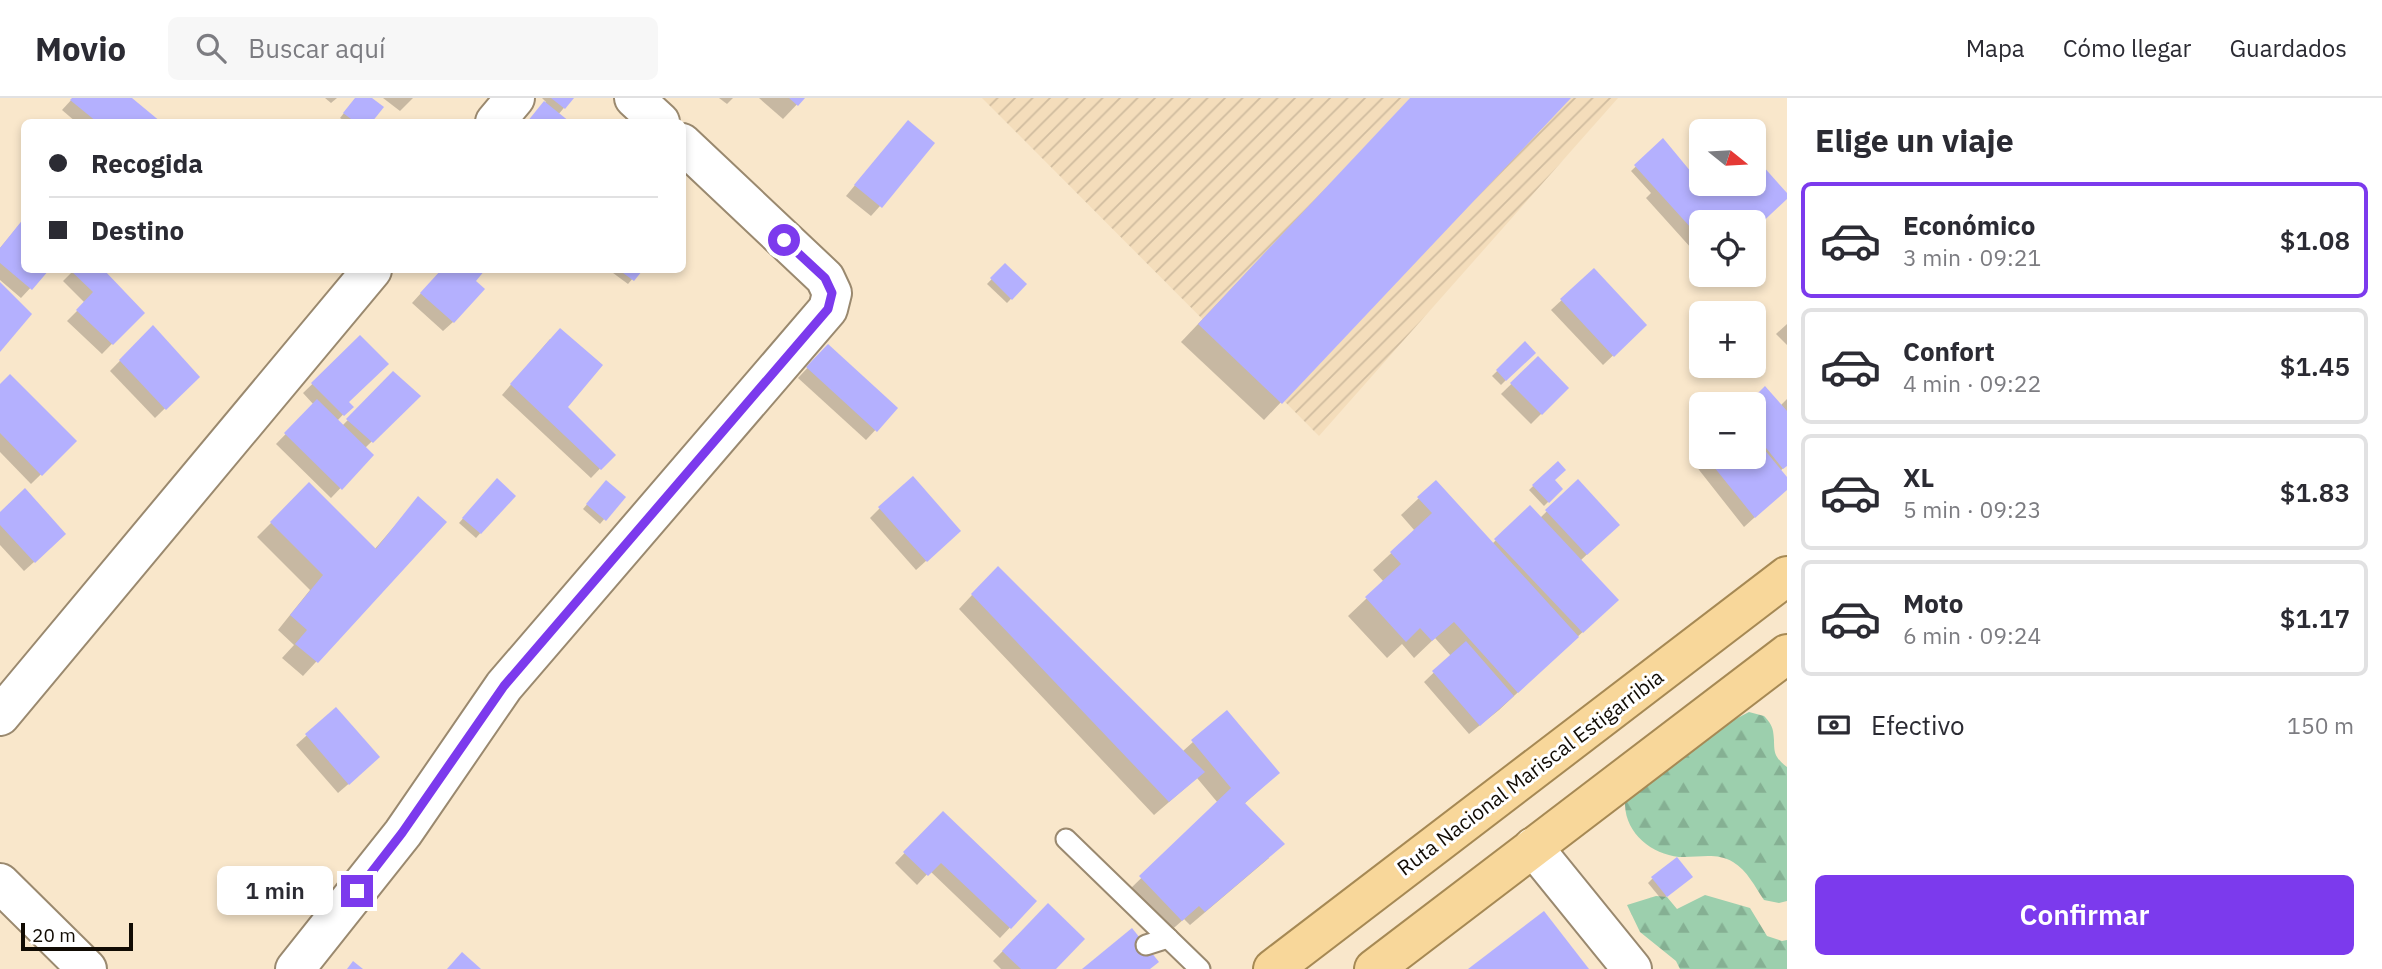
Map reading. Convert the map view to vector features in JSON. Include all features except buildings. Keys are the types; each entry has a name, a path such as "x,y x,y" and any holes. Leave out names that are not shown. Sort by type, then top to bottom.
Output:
{"highway":[{"name":"Ruta Nacional Mariscal Estigarribia","path":"1273,969 1787,576"},
{"path":"1374,969 1787,654"}],"street":[{"path":"498,119 515,98"},
{"path":"634,98 657,119"},
{"path":"295,969 402,833 504,686 828,309 832,293 825,278 686,148"},
{"path":"0,716 369,273"},
{"path":"1533,847 1632,969"},
{"path":"0,883 87,969"}],"lane":[{"path":"1066,839 1200,969"},
{"path":"1146,945 1168,938"}],"shaded area":[{"path":"982,98 1618,98 1319,436"}],"green space":[{"path":"1749,712 1764,716 1770,723 1776,755 1787,767 1787,901 1779,903 1764,900 1742,869 1727,859 1713,856 1679,857 1650,847 1635,833 1626,815 1625,801 1632,773"},
{"path":"1705,895 1750,908 1767,936 1787,940 1787,969 1680,969 1676,961 1640,932 1627,905 1656,896 1667,897 1677,909"}],"route":[{"path":"357,891 402,833 504,686 828,309 832,293 825,278 784,240"}]}
